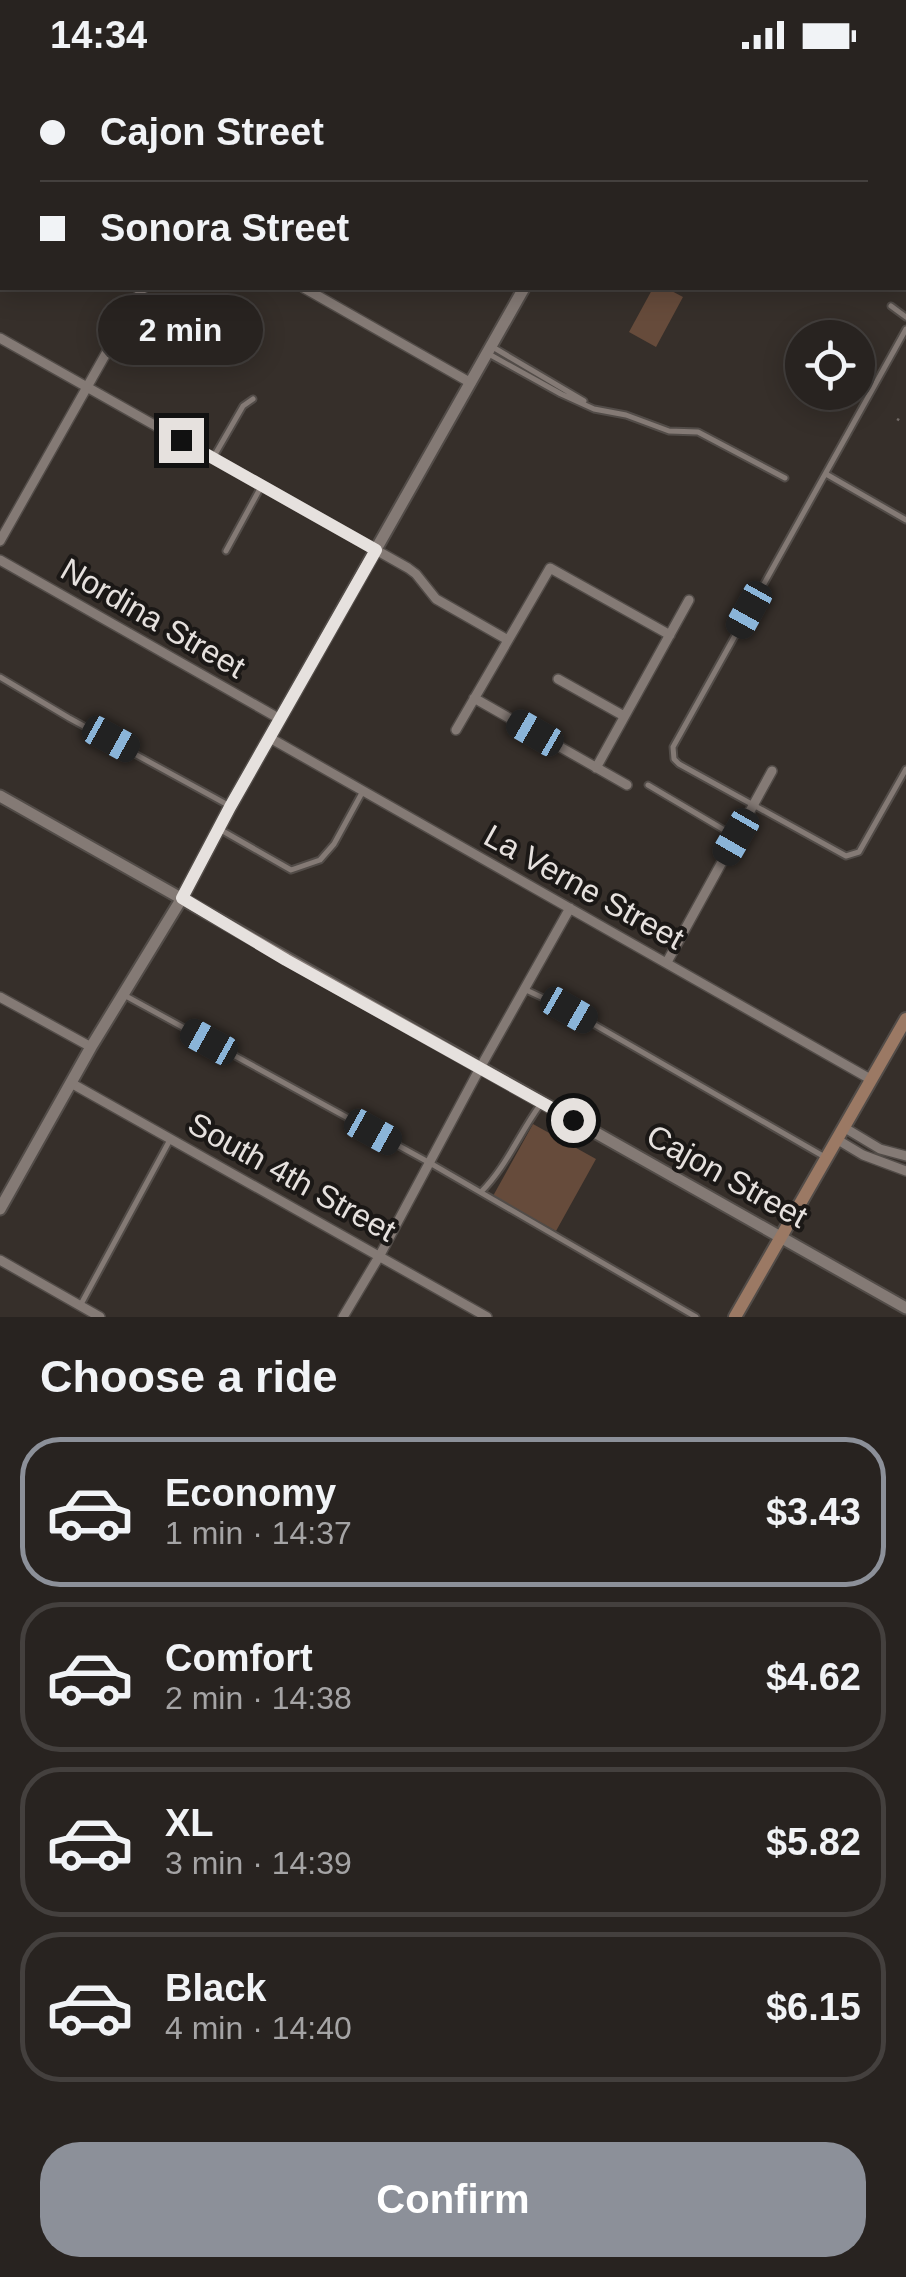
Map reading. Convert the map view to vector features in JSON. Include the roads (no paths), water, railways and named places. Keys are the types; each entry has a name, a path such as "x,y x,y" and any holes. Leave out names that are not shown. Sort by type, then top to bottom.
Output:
{"main road":[{"path":"735,1317 906,1019"}],"street":[{"path":"0,541 142,290"},
{"path":"308,290 471,383"},
{"path":"0,1210 4,1192 182,898 523,290"},
{"path":"0,338 376,550 416,574 436,599 508,640"},
{"name":"Nordina Street","path":"0,560 280,720"},
{"path":"456,730 550,568 670,636"},
{"path":"596,768 689,600"},
{"path":"558,679 624,716"},
{"path":"474,698 627,785"},
{"name":"La Verne Street","path":"270,738 872,1080"},
{"path":"666,962 772,771"},
{"name":"Cajon Street","path":"0,796 906,1308"},
{"path":"343,1317 570,908"},
{"path":"0,998 91,1047"},
{"name":"South 4th Street","path":"71,1083 487,1317"},
{"path":"842,1134 906,1156"},
{"path":"842,1134 863,1155 906,1171"},
{"path":"0,1260 100,1317"}],"lane":[{"path":"891,306 906,317"},
{"path":"906,330 672,747 674,760 679,764 846,856 858,852 906,768"},
{"path":"489,350 594,408 669,431 698,432 784,478"},
{"path":"213,458 243,406 253,399"},
{"path":"826,474 906,520"},
{"path":"226,551 262,486"},
{"path":"0,677 230,807"},
{"path":"648,785 736,837"},
{"path":"218,829 291,870 320,860 334,844 363,791"},
{"path":"524,989 569,1010 828,1158"},
{"path":"124,995 481,1192 696,1317"},
{"path":"481,1192 500,1170 542,1103"},
{"path":"80,1306 171,1138"}]}
